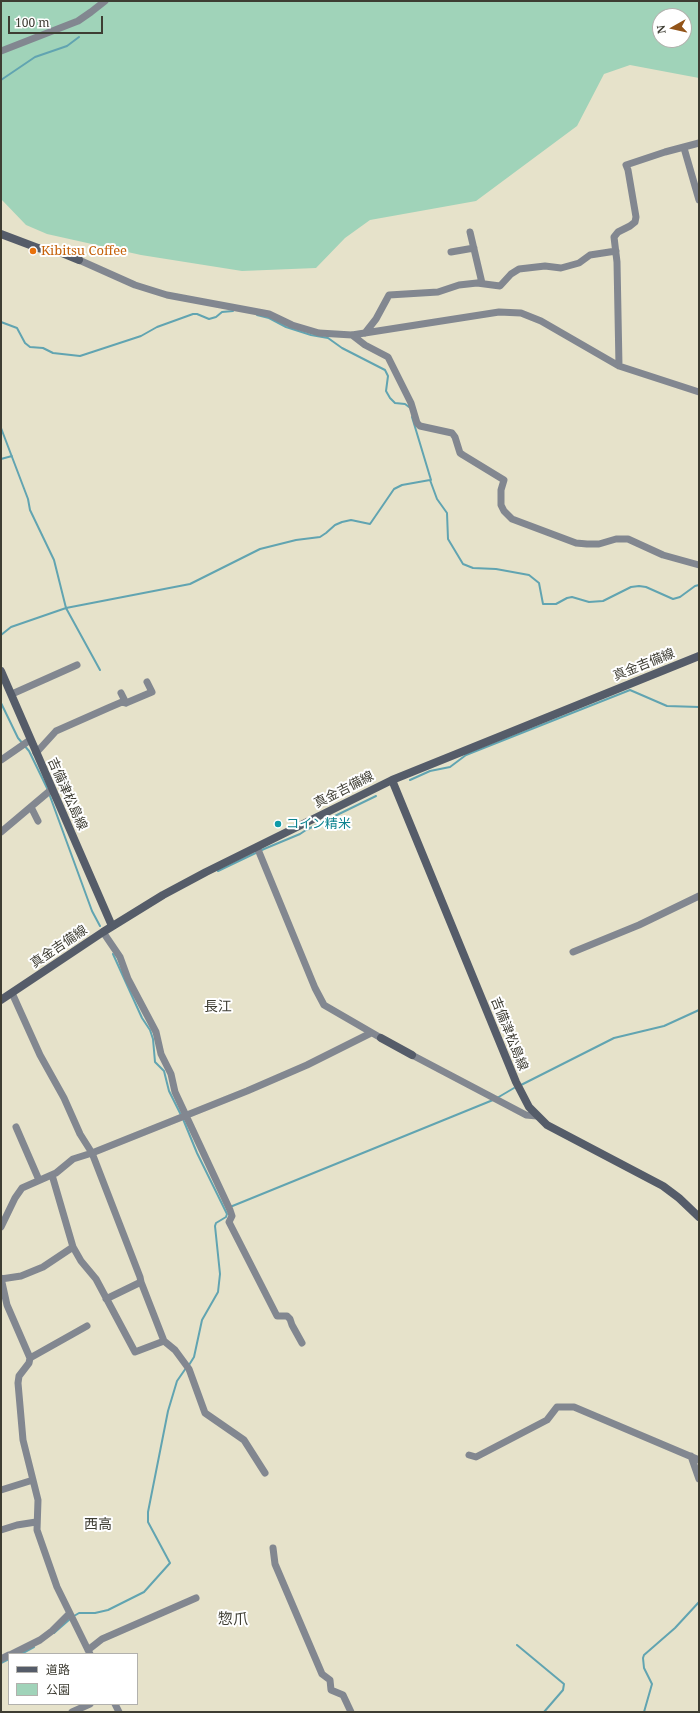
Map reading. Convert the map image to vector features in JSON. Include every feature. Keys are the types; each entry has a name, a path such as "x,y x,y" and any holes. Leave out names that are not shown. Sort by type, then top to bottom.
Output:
{"main road":[{"path":"1,234 38,248 62,253 79,260"},
{"name":"真金吉備線","path":"1,1000 112,926 163,895 256,847 392,780 699,656"},
{"name":"吉備津松島線","path":"1,671 112,926"},
{"name":"吉備津松島線","path":"392,780 524,1099 537,1116 547,1125 662,1186 679,1198 699,1217"},
{"path":"381,1038 412,1055"}],"street":[{"path":"1,51 78,21 105,1"},
{"path":"619,366 616,251 614,237 618,232 635,222 636,217 626,165 699,143"},
{"path":"684,148 699,200"},
{"path":"470,232 482,283"},
{"path":"451,252 474,248"},
{"path":"365,333 376,319 389,295 438,292 459,285 482,283 500,286 511,274 519,269 545,266 561,268 580,263 590,255 616,251"},
{"path":"79,260 126,282 167,295 264,312 292,325 319,333 352,335 470,316 513,312 541,321 619,366 699,392"},
{"path":"352,335 365,345 388,357 411,403 417,423 420,426 452,433 462,456 504,480 501,490 501,505 504,511 512,519 576,543 599,544 616,539 628,539 663,555 699,565"},
{"path":"12,694 77,665"},
{"path":"36,753 56,731 122,702 126,703 152,692 147,682"},
{"path":"121,693 126,703"},
{"path":"1,760 30,740"},
{"path":"1,832 52,789"},
{"path":"31,807 38,821"},
{"path":"256,847 315,988 324,1005 381,1038"},
{"path":"573,952 639,924 699,896"},
{"path":"103,932 120,957 140,1005 156,1032 161,1054 171,1074 175,1092 230,1210 232,1216 229,1222 277,1316 287,1316 290,1319 302,1343"},
{"path":"12,993 40,1055 64,1098 76,1128 92,1153 164,1341 175,1350 189,1369 205,1413 244,1440 265,1473"},
{"path":"1,1227 19,1191 25,1185 52,1175 73,1159 186,1116 307,1065 371,1033"},
{"path":"412,1055 526,1115 537,1116"},
{"path":"16,1127 39,1180"},
{"path":"52,1175 73,1247 81,1261 96,1279 135,1352 164,1341"},
{"path":"73,1247 43,1267 21,1276 1,1278 7,1306 30,1358 29,1363 19,1376 18,1383 23,1440 38,1500 36,1522 37,1530 57,1587 89,1652 102,1639 196,1598"},
{"path":"106,1299 141,1282"},
{"path":"30,1358 87,1326"},
{"path":"469,1455 476,1457 546,1420 557,1407 574,1406 699,1460"},
{"path":"691,1456 699,1479"},
{"path":"1,1490 33,1480"},
{"path":"1,1530 17,1525 36,1522"},
{"path":"273,1548 275,1564 322,1674 330,1680 332,1690 343,1695 351,1712"},
{"path":"14,1653 40,1640 70,1614"},
{"path":"72,1712 88,1705"}],"green space":[{"path":"1,1 699,1 699,78 630,65 604,74 577,126 476,201 370,220 345,238 316,268 242,271 141,255 47,234 26,225 1,199"}],"waterway":[{"path":"1,80 35,57 67,46 79,37"},
{"path":"1,322 17,328 25,343 30,347 43,348 53,353 80,356 141,336 157,327 193,314 209,319 216,317 222,312 233,311"},
{"path":"257,315 269,318 286,327 311,335 328,338 342,348 385,370 388,376 386,391 390,398 395,403 405,404 409,407"},
{"path":"412,417 431,480"},
{"path":"1,428 28,499 30,510 54,560 66,608 100,670"},
{"path":"1,459 12,456"},
{"path":"1,635 11,627 66,608 190,584 260,549 296,540 320,537 335,525 342,522 351,520 370,524 394,489 402,485 430,480 437,499 447,513 448,539 463,564 473,568 496,569 529,575 539,583 543,604 556,604 572,597 589,602 603,601 631,587 639,586 646,587 673,599 680,597 695,586 699,585"},
{"path":"410,780 430,771 450,767 466,755 630,690 667,706 699,707"},
{"path":"1,703 18,738 29,751 47,788 92,911 100,926"},
{"path":"218,871 300,834 376,796"},
{"path":"113,954 142,1018 150,1030 153,1039 155,1062 164,1071 169,1091 181,1115"},
{"path":"521,1085 614,1038 664,1026 699,1010"},
{"path":"497,1098 514,1088"},
{"path":"230,1207 493,1100"},
{"path":"183,1119 197,1153 227,1214 226,1217 216,1223 215,1226 220,1274 218,1292 202,1320 194,1357 189,1365"},
{"path":"74,1616 79,1613 95,1613 108,1610 144,1592 170,1563 148,1522 148,1512 168,1411 177,1381 186,1368"},
{"path":"644,1712 652,1684 644,1668 644,1655 675,1628 699,1602"},
{"path":"54,1633 70,1619"},
{"path":"517,1645 564,1684 563,1690 544,1712"},
{"path":"23,1653 34,1647"},
{"path":"1,1663 8,1660"}],"place":[{"name":"Kibitsu Coffee","path":"33,251"},
{"name":"コイン精米","path":"278,824"}],"district":[{"name":"長江","path":"218,1007"},
{"name":"西高","path":"98,1525"},
{"name":"惣爪","path":"233,1620"}]}
